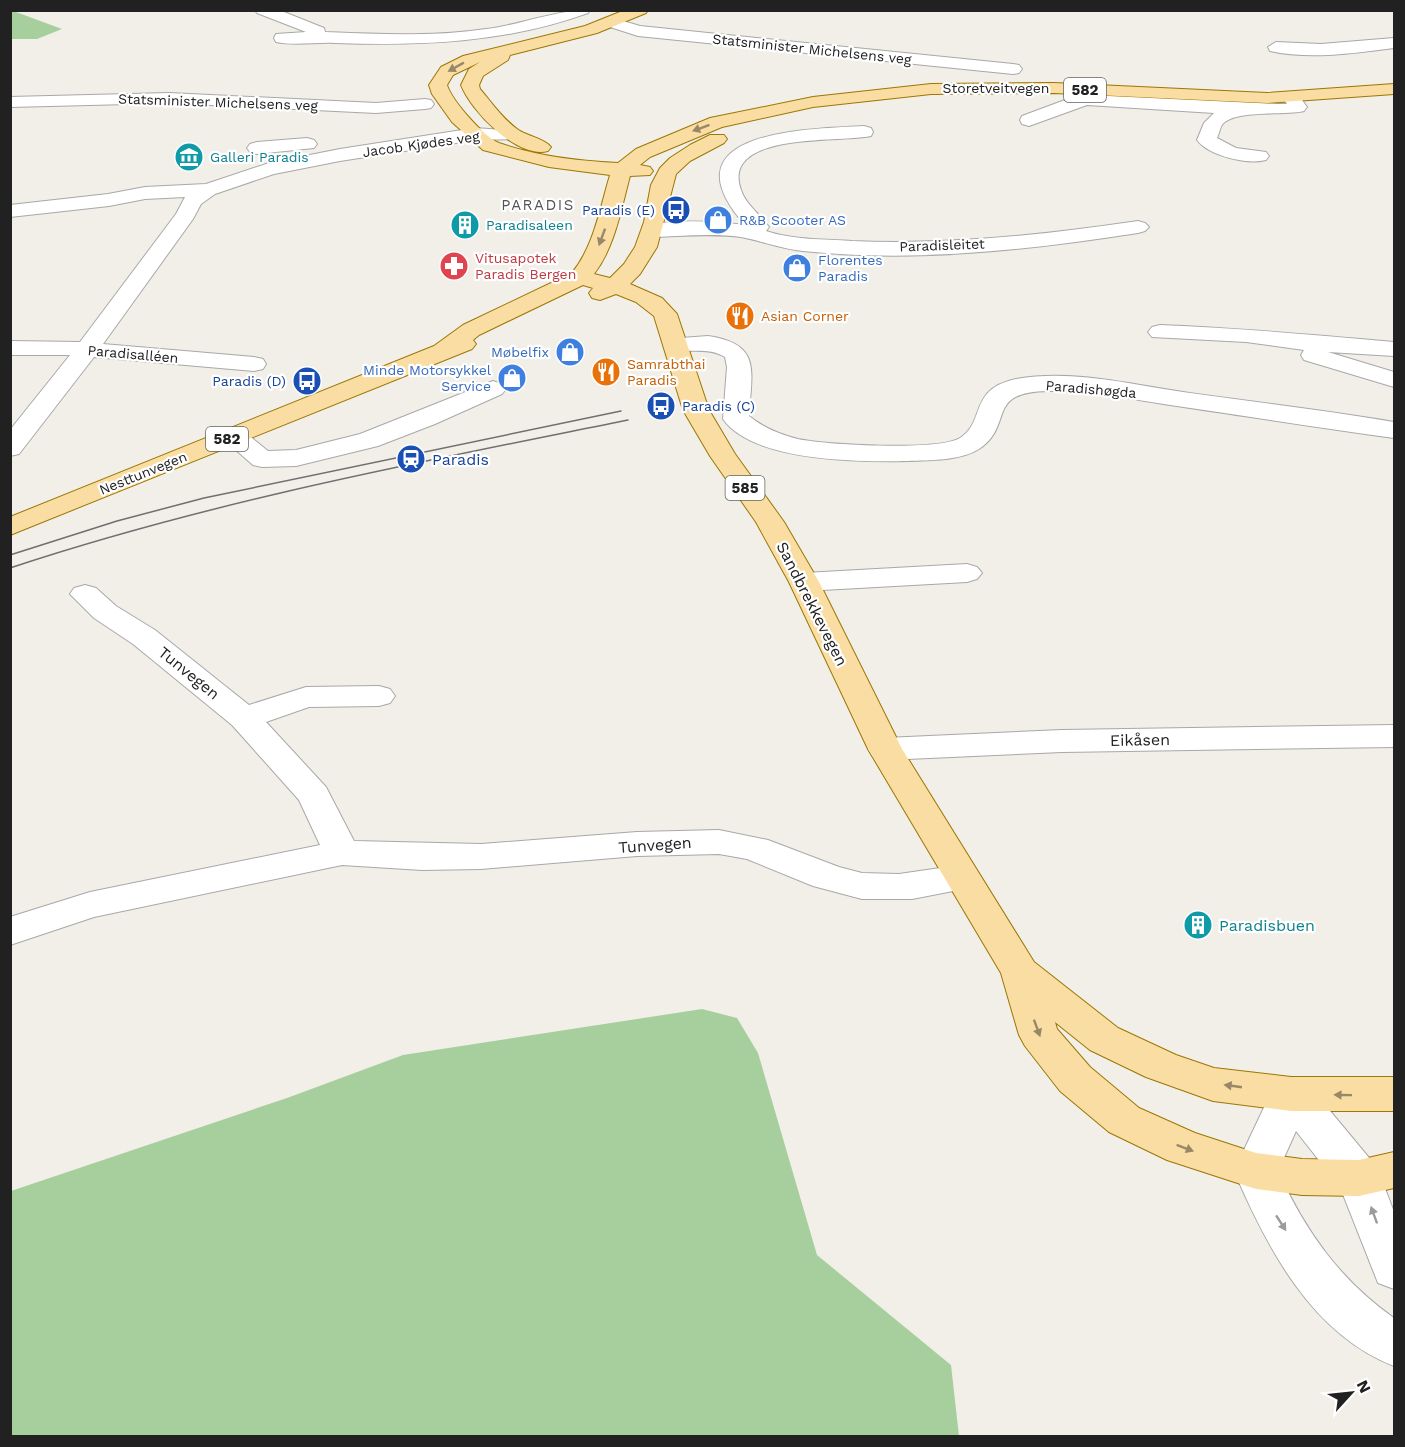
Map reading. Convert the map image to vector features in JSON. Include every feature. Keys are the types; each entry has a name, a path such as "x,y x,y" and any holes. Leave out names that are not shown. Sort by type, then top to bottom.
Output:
{"main road":[{"path":"483,140 459,118 441,94 438,85 440,79 456,66 484,54 511,50 613,23 640,10"},
{"path":"511,50 475,73 470,84 510,144 527,163 614,193"},
{"name":"Storetveitvegen","path":"633,161 679,136 717,122 778,109 881,93 931,88 996,87 1202,97 1291,97 1395,89"},
{"name":"Storetveitvegen","path":"667,171 680,160 710,143 778,109"},
{"path":"510,144 633,161 667,171"},
{"path":"580,278 591,264 602,238 614,193 633,161"},
{"name":"Nesttunvegen","path":"10,527 442,351 483,338 616,286 637,264 653,231 662,182 667,171"},
{"name":"Nesttunvegen","path":"442,351 471,330 580,278"},
{"name":"Sandbrekkevegen","path":"580,278 616,286 654,303 665,314 696,410 723,456 770,522 804,582 885,749 1020,972"},
{"path":"1020,972 1104,1039 1161,1066 1213,1084 1291,1094 1395,1094"},
{"path":"1020,972 1039,1035 1075,1079 1124,1120 1182,1147 1256,1171 1302,1177 1377,1174"}],"street":[{"path":"263,10 340,37"},
{"path":"282,38 340,37 391,40 464,37 530,27 582,10"},
{"name":"Statsminister Michelsens veg","path":"613,23 638,31 1013,69"},
{"path":"1276,47 1324,49 1395,43"},
{"name":"Storetveitvegen","path":"1029,120 1087,100 1288,111 1298,107 1291,97"},
{"name":"Statsminister Michelsens veg","path":"10,102 169,98 368,122 425,104"},
{"path":"1244,109 1227,112 1215,120 1207,140 1231,153 1258,156"},
{"path":"257,148 298,146 368,122"},
{"path":"746,232 758,228 738,203 729,182 731,168 743,151 773,139 864,132"},
{"name":"Jacob Kjødes veg","path":"10,211 109,200 191,208 246,178 266,179 483,140 510,144"},
{"path":"10,448 191,208 208,217"},
{"name":"Paradisleitet","path":"653,231 680,228 746,232 771,239 823,246 887,247 979,245 1138,227"},
{"path":"1160,332 1246,335 1303,343 1395,349"},
{"name":"Paradishøgda","path":"676,344 711,343 725,346 736,354 739,367 736,419 760,435 816,450 871,453 938,451 962,447 970,443 979,433 993,402 999,395 1015,387 1035,384 1109,389 1395,430"},
{"path":"1303,343 1304,352 1395,380"},
{"name":"Paradisalléen","path":"10,348 56,347 254,364"},
{"path":"233,436 262,459 296,458 369,440 426,419 494,389"},
{"path":"804,582 967,573"},
{"name":"Tunvegen","path":"85,594 105,612 144,637 244,718 314,795 342,853"},
{"path":"244,718 306,697 379,696"},
{"name":"Eikåsen","path":"885,749 1062,741 1395,736"},
{"name":"Tunvegen","path":"10,931 90,905 342,853 406,857 500,856 682,842 722,842 751,846 861,886 907,886 961,878"},
{"path":"1395,1269 1377,1174 1291,1094 1256,1171 1275,1216 1321,1283 1366,1325 1395,1344"}],"green space":[{"path":"10,11 18,11 16,12 62,29 37,39 11,39"},
{"path":"702,1009 737,1018 758,1053 817,1255 951,1365 959,1436 11,1436 11,1191 287,1098 403,1055"}],"tram line":[{"path":"10,555 117,521 204,498 621,411"},
{"path":"10,568 86,544 239,503 394,468 628,420"}],"place":[{"name":"Galleri Paradis","path":"189,157"},
{"name":"Paradis (E)","path":"676,210"},
{"name":"R&B Scooter AS","path":"718,220"},
{"name":"Paradisaleen","path":"465,225"},
{"name":"Vitusapotek Paradis Bergen","path":"454,266"},
{"name":"Florentes Paradis","path":"797,268"},
{"name":"Asian Corner","path":"740,316"},
{"name":"Møbelfix","path":"570,352"},
{"name":"Samrabthai Paradis","path":"606,372"},
{"name":"Minde Motorsykkel Service","path":"512,378"},
{"name":"Paradis (D)","path":"307,381"},
{"name":"Paradis (C)","path":"661,406"},
{"name":"Paradis","path":"411,459"},
{"name":"Paradisbuen","path":"1198,925"}],"district":[{"name":"PARADIS","path":"538,205"}]}
